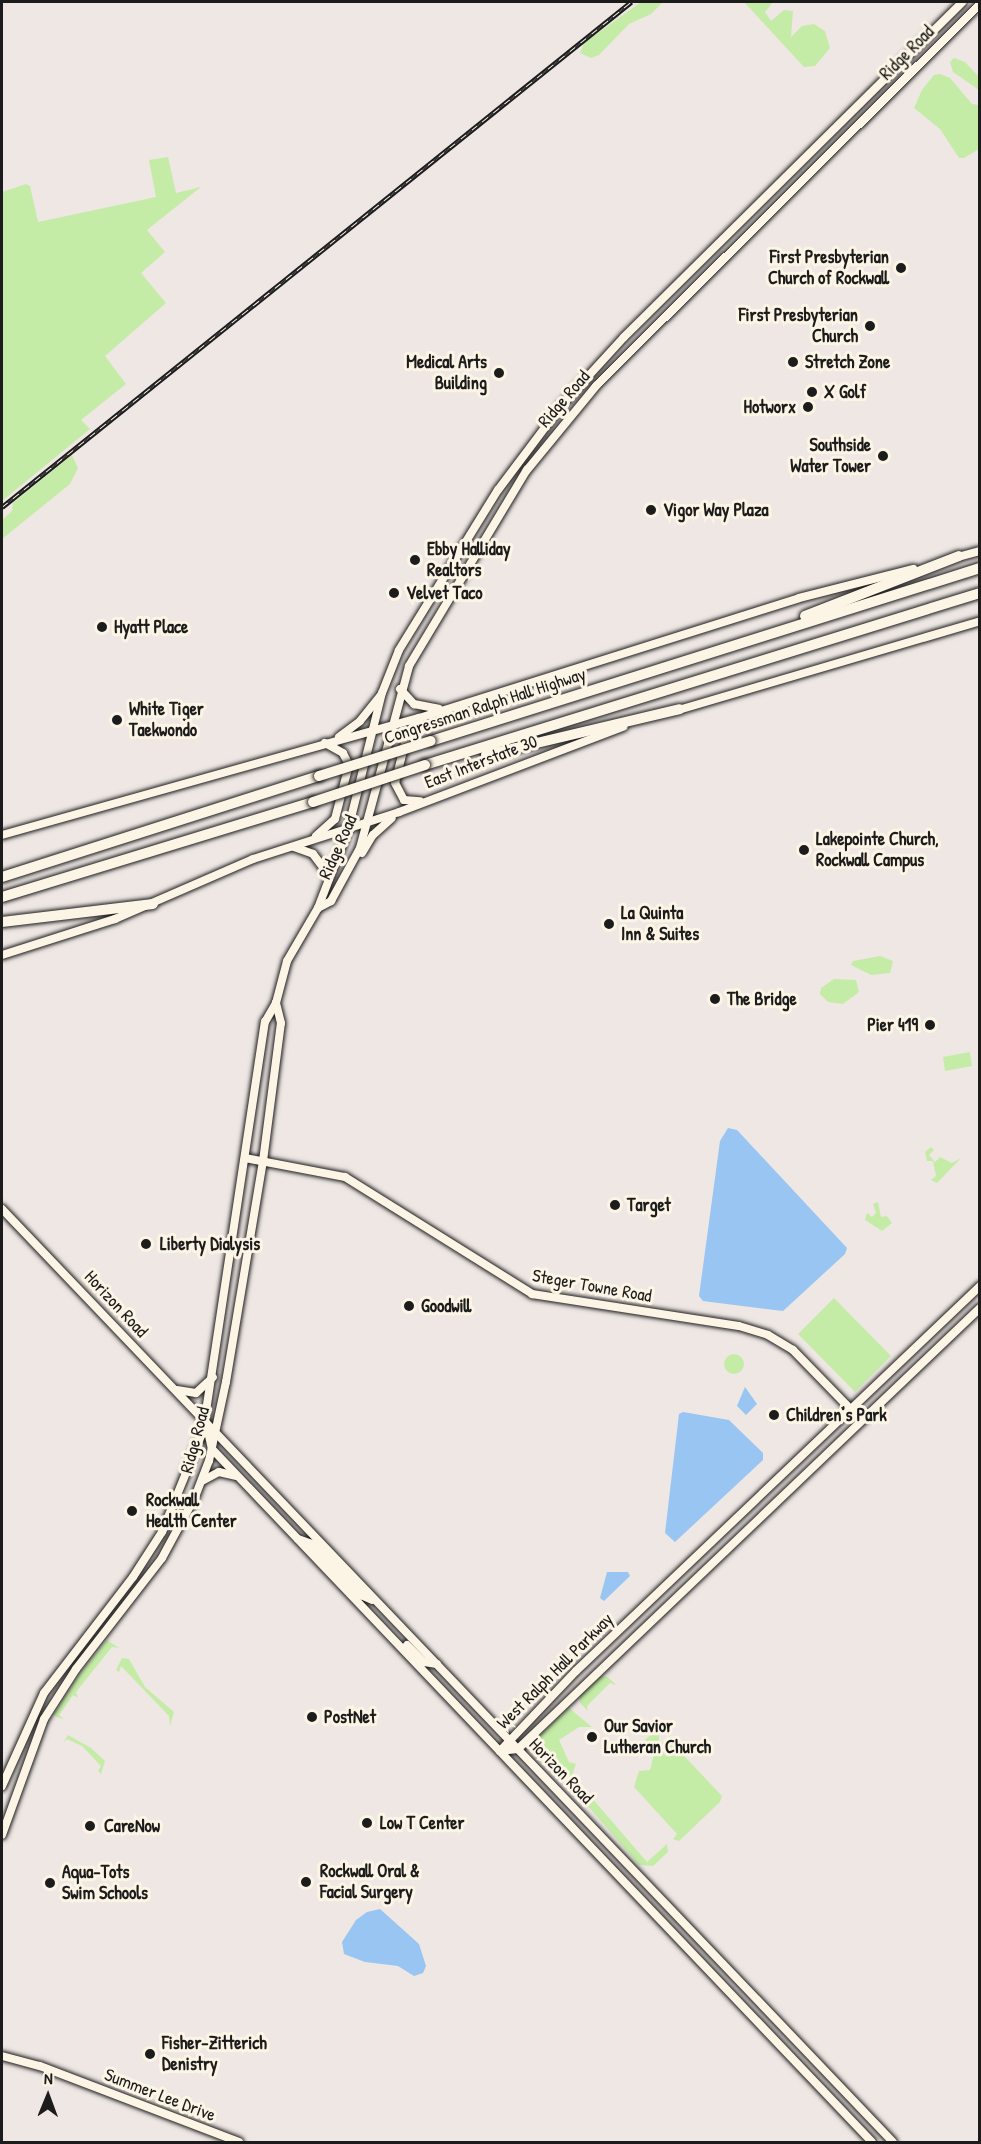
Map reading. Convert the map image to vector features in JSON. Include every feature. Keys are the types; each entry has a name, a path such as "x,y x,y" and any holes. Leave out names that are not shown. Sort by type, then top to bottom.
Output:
{"highway":[{"path":"752,639 959,556"},
{"name":"Congressman Ralph Hall Highway","path":"2,877 980,568"},
{"name":"Congressman Ralph Hall Highway","path":"2,897 980,593"},
{"path":"447,760 680,709"},
{"path":"2,922 153,904"}],"main road":[{"name":"Ridge Road","path":"2,1786 26,1728 65,1661 133,1577 162,1532 206,1422 265,1022 276,1003 287,962 318,908 328,875 348,830 382,693 399,650 498,490 561,406 624,337 804,163 962,2"},
{"name":"Ridge Road","path":"318,908 331,901 369,823 400,689 414,657 505,503 579,405 980,4"},
{"path":"2,835 419,718 799,598 980,550"},
{"name":"East Interstate 30","path":"2,955 153,904 224,871 369,823 451,790 680,709 980,621"},
{"path":"399,650 414,657"},
{"path":"400,689 419,707 448,709"},
{"path":"325,743 352,728 382,693"},
{"path":"419,718 407,735 396,790 401,797 413,803 451,790"},
{"path":"294,847 327,830 338,813 348,760 325,743"},
{"path":"331,901 348,880 373,835 399,812"},
{"path":"294,847 313,854 328,875"},
{"name":"Ridge Road","path":"2,1835 37,1733 76,1669 162,1558 202,1481 217,1433 263,1161 281,1023 276,1003"},
{"name":"Horizon Road","path":"2,1209 893,2142"},
{"name":"West Ralph Hall Parkway","path":"500,1751 675,1578 980,1286"},
{"name":"West Ralph Hall Parkway","path":"500,1751 518,1749 980,1308"},
{"path":"175,1389 185,1394 196,1393 213,1376"},
{"path":"206,1422 212,1449"},
{"name":"Horizon Road","path":"212,1449 872,2142"},
{"path":"202,1481 219,1472 239,1476"},
{"path":"298,1539 309,1542 361,1594 378,1603"},
{"path":"675,1578 686,1588"},
{"path":"98,1620 109,1628"},
{"path":"381,1626 393,1632 424,1662 437,1664"},
{"path":"65,1661 76,1669"}],"street":[{"name":"Steger Towne Road","path":"245,1158 345,1177 532,1294 739,1326 768,1335 793,1350 861,1420"},
{"name":"Summer Lee Drive","path":"2,2056 50,2070 239,2142"}],"green space":[{"path":"641,2 663,2 651,14 629,24 599,55 591,58 580,53 584,43"},
{"path":"744,2 773,2 765,12 771,21 784,10 793,11 791,37 802,26 814,24 825,31 830,48 815,66 804,67"},
{"path":"954,58 965,62 979,77 979,90 953,72 950,62"},
{"path":"940,74 950,78 972,104 979,105 979,149 964,158 959,158 940,129 914,108 922,90 934,75"},
{"path":"168,157 176,193 201,187 147,230 165,252 141,273 166,303 105,356 126,384 81,420 90,429 2,501 2,192 26,184 30,186 38,222 156,197 149,160"},
{"path":"72,455 78,468 70,484 2,539 2,520 12,511 13,503"},
{"path":"880,956 893,961 890,973 871,975 851,965 853,961"},
{"path":"834,979 856,980 859,992 843,1004 828,1002 820,994 821,988"},
{"path":"970,1052 972,1066 945,1071 943,1057"},
{"path":"931,1147 934,1150 929,1155 935,1162 940,1157 952,1163 961,1158 937,1183 931,1180 936,1176 933,1161 927,1161 925,1152"},
{"path":"878,1202 881,1217 887,1216 892,1223 882,1231 865,1220 867,1213 872,1217 876,1213 873,1204"},
{"path":"834,1298 891,1356 855,1392 798,1334"},
{"path":"734,1354 741,1357 744,1364 741,1371 734,1374 727,1371 724,1364 727,1357"},
{"path":"107,1640 119,1648 112,1647 76,1692 78,1698 73,1695 59,1715 64,1719 56,1717 54,1714 81,1672"},
{"path":"122,1658 129,1659 145,1687 174,1712 170,1726 169,1716 121,1666 119,1672 116,1670"},
{"path":"601,1676 608,1677 616,1685 610,1683 587,1706 588,1711 580,1703 580,1695"},
{"path":"569,1708 592,1727 579,1727 559,1740 569,1762 576,1764 571,1778 577,1780 569,1787 539,1755 536,1739"},
{"path":"654,1732 659,1735 659,1742 667,1743 668,1739 722,1796 720,1802 679,1841 673,1839 677,1834 634,1787 639,1771 650,1770 656,1746 645,1740"},
{"path":"68,1735 91,1748 105,1761 101,1774 98,1771 101,1766 82,1746 67,1739 63,1743"},
{"path":"584,1789 647,1862 667,1844 668,1852 653,1866 639,1865 580,1797"}],"water":[{"path":"728,1128 737,1130 847,1248 845,1254 783,1311 703,1301 699,1296 720,1141"},
{"path":"745,1387 757,1404 746,1415 737,1406"},
{"path":"683,1412 729,1420 763,1453 763,1460 675,1542 665,1533 679,1414"},
{"path":"607,1572 628,1572 630,1576 604,1601 600,1598"},
{"path":"380,1909 419,1944 426,1966 423,1973 414,1976 398,1966 365,1962 344,1954 342,1942 356,1920 367,1912"}],"railway":[{"path":"2,507 631,2"}],"place":[{"name":"First Presbyterian Church of Rockwall","path":"901,268"},
{"name":"First Presbyterian Church","path":"870,326"},
{"name":"Stretch Zone","path":"793,362"},
{"name":"Medical Arts Building","path":"499,373"},
{"name":"X Golf","path":"812,392"},
{"name":"Hotworx","path":"808,407"},
{"name":"Southside Water Tower","path":"883,456"},
{"name":"Vigor Way Plaza","path":"651,510"},
{"name":"Ebby Halliday Realtors","path":"415,560"},
{"name":"Velvet Taco","path":"394,593"},
{"name":"Hyatt Place","path":"102,627"},
{"name":"White Tiger Taekwondo","path":"117,720"},
{"name":"Lakepointe Church, Rockwall Campus","path":"804,850"},
{"name":"La Quinta Inn & Suites","path":"609,924"},
{"name":"The Bridge","path":"715,999"},
{"name":"Pier 419","path":"930,1025"},
{"name":"Target","path":"615,1205"},
{"name":"Liberty Dialysis","path":"146,1244"},
{"name":"Goodwill","path":"409,1306"},
{"name":"Children’s Park","path":"774,1415"},
{"name":"Rockwall Health Center","path":"132,1511"},
{"name":"PostNet","path":"312,1717"},
{"name":"Our Savior Lutheran Church","path":"592,1737"},
{"name":"Low T Center","path":"367,1823"},
{"name":"CareNow","path":"90,1826"},
{"name":"Rockwall Oral & Facial Surgery","path":"306,1882"},
{"name":"Aqua-Tots Swim Schools","path":"50,1883"},
{"name":"Fisher-Zitterich Denistry","path":"150,2054"}]}
